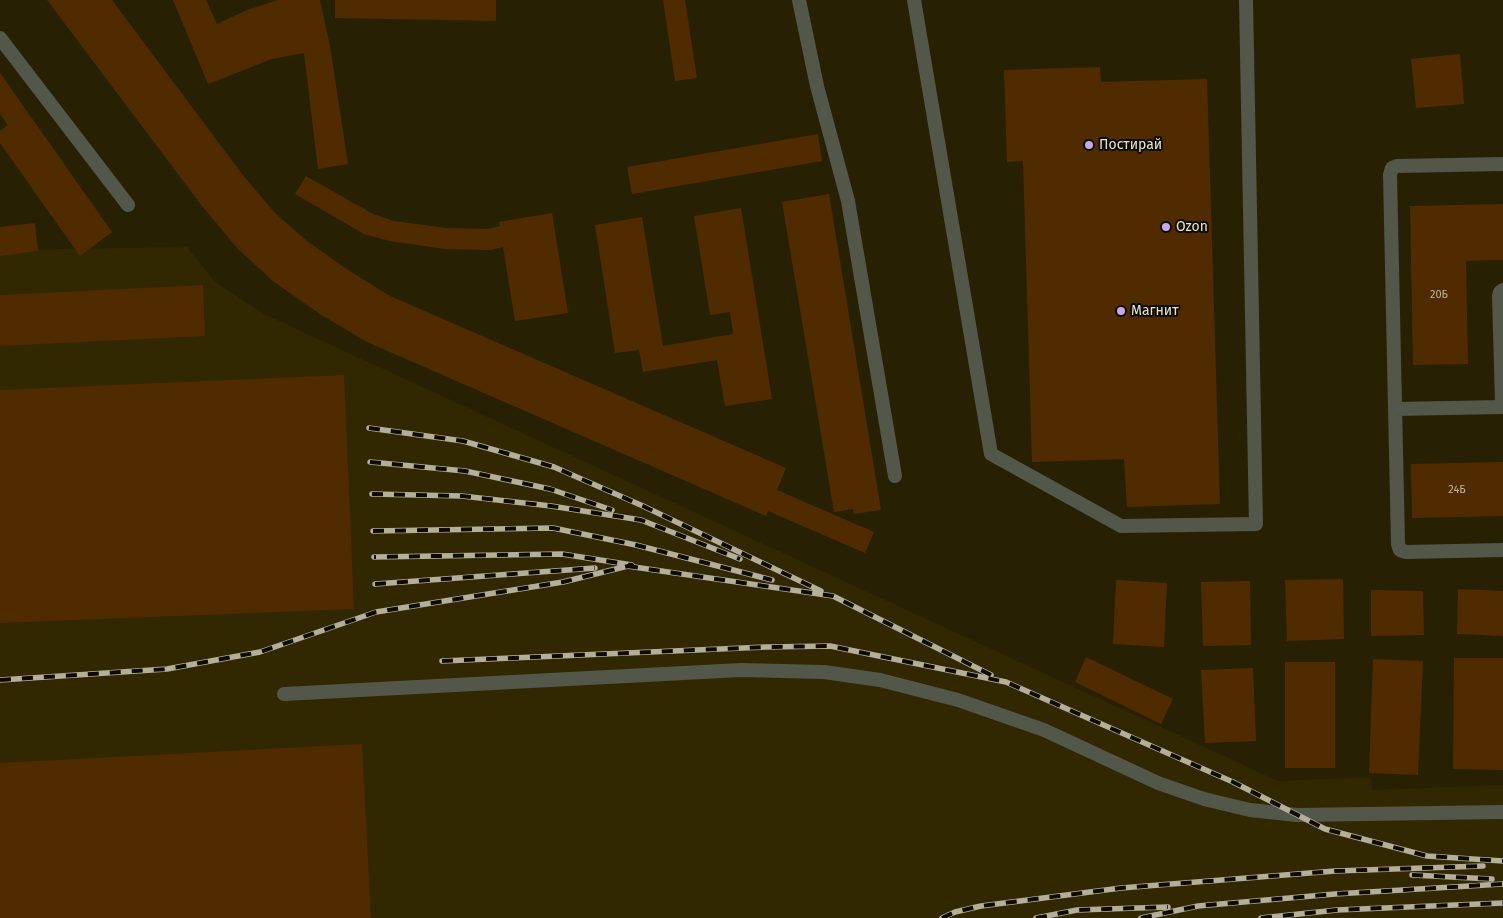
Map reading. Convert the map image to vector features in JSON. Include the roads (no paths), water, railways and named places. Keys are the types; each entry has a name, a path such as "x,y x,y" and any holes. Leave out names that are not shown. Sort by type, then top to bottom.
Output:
{"lane":[{"path":"800,0 817,86 848,201 895,476"},
{"path":"914,0 991,454 1121,526 1256,524 1246,0"},
{"path":"0,38 128,205"},
{"path":"1503,164 1397,166 1392,168 1390,175 1398,544 1400,550 1406,552 1503,550"},
{"path":"1395,409 1503,407 1500,296 1500,292 1503,290"},
{"path":"284,694 741,670 824,672 880,680 958,700 1044,730 1158,783 1204,799 1250,810 1297,815 1503,812"}],"railway":[{"path":"369,428 463,441 554,467 643,506 821,591"},
{"path":"370,462 465,471 550,489 612,510"},
{"path":"372,494 462,496 551,506 641,520 740,559"},
{"path":"373,531 553,528 636,545 772,580"},
{"path":"0,680 167,669 260,652 376,612 563,582 632,565 562,554 374,557"},
{"path":"627,566 833,596 991,675"},
{"path":"375,584 595,568"},
{"path":"442,661 830,646 1006,682 1233,782 1325,829 1427,856 1503,861"},
{"path":"942,918 955,912 981,906 1121,888 1335,871 1483,866"},
{"path":"1412,875 1492,879"},
{"path":"1141,918 1198,906 1335,894 1503,884"},
{"path":"1261,918 1337,910 1503,903"},
{"path":"1036,918 1077,910 1168,907"}],"place":[{"name":"Постирай","path":"1089,145"},
{"name":"Ozon","path":"1166,227"},
{"name":"Магнит","path":"1121,311"}]}
